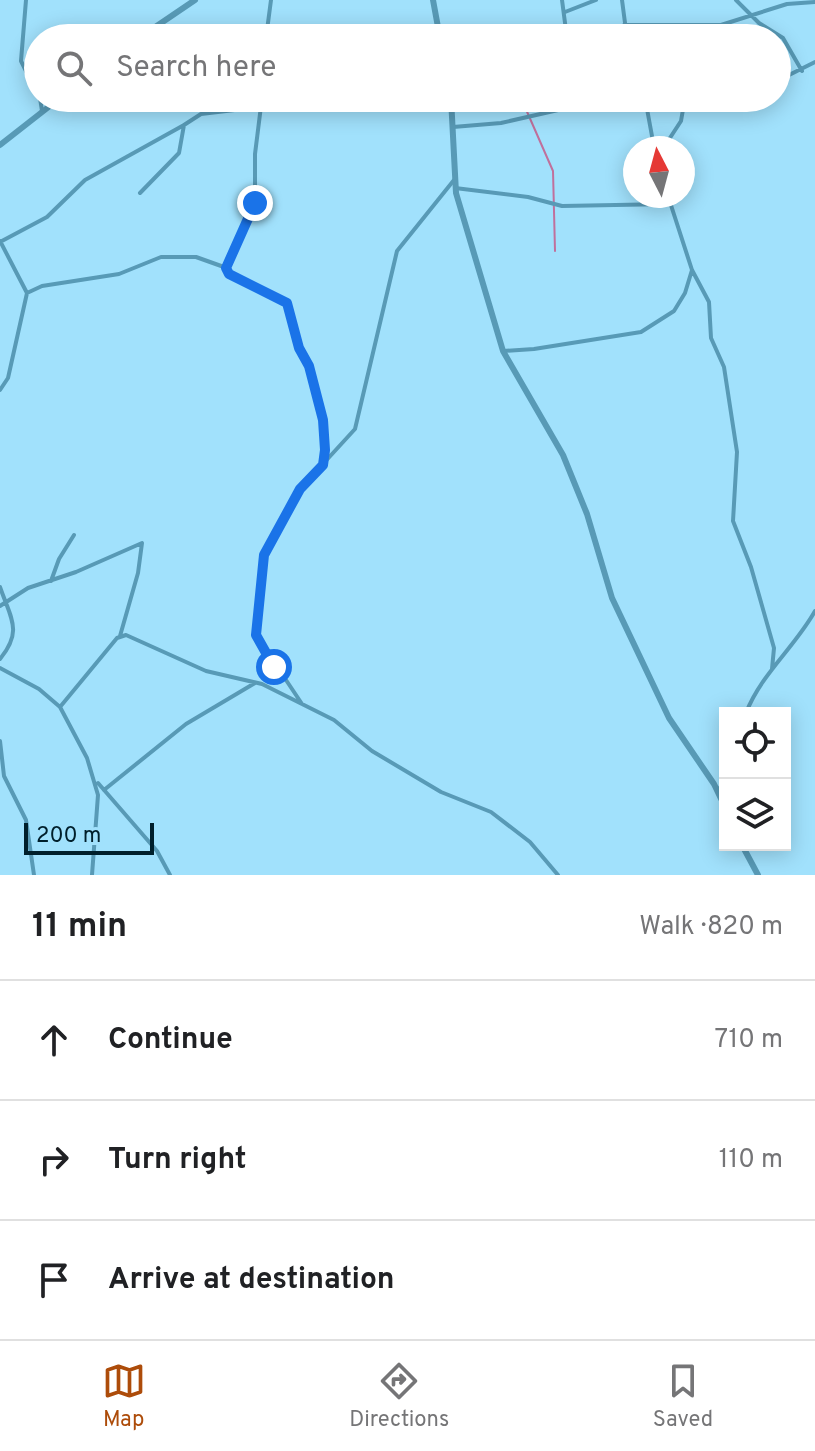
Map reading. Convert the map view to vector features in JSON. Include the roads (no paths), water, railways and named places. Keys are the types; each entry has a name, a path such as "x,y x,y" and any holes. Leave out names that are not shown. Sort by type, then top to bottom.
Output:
{"street":[{"path":"24,24 26,0"},
{"path":"160,24 195,0"},
{"path":"268,24 271,0"},
{"path":"433,0 437,24"},
{"path":"562,0 565,24"},
{"path":"564,14 573,6 596,0"},
{"path":"622,0 625,24"},
{"path":"736,0 763,24"},
{"path":"729,24 787,4 815,2"},
{"path":"24,24 21,61 24,67"},
{"path":"791,52 802,71"},
{"path":"791,75 815,62"},
{"path":"0,145 42,112"},
{"path":"0,390 8,378 27,293 0,242 47,217 85,180 201,114 218,112"},
{"path":"226,268 255,203 255,154 260,112"},
{"path":"452,112 454,184 503,351 563,455 587,514 612,598 669,718 718,791"},
{"path":"453,127 522,119 551,112"},
{"path":"648,112 652,136"},
{"path":"671,136 681,121 683,112"},
{"path":"140,193 179,153 184,125"},
{"path":"454,184 562,206 623,205"},
{"path":"302,704 258,641 256,617 266,548 300,489 355,429 397,251 454,184"},
{"path":"670,208 692,270 709,302 711,338 724,367 737,452 733,521 751,567 774,648 772,669"},
{"path":"27,293 53,284 119,274 161,257 196,257 226,268 229,274 278,296 288,306 323,420 323,465"},
{"path":"503,351 641,332 674,311 685,293 692,270"},
{"path":"51,581 59,559 74,535"},
{"path":"3,604 28,588 142,543 138,573 120,636 60,707"},
{"path":"0,587 15,636 0,659"},
{"path":"750,707 772,669 794,645 815,611"},
{"path":"120,636 131,637 206,671 255,683 334,720 372,751 441,792 491,812 530,842 558,875"},
{"path":"0,668 39,689 60,707 96,782 157,851 170,875"},
{"path":"104,790 186,724 255,683"},
{"path":"0,741 1,770 26,820 34,875"},
{"path":"92,875 96,782"},
{"path":"745,851 758,875"}],"waterway":[{"path":"527,112 553,171 555,251"}]}
